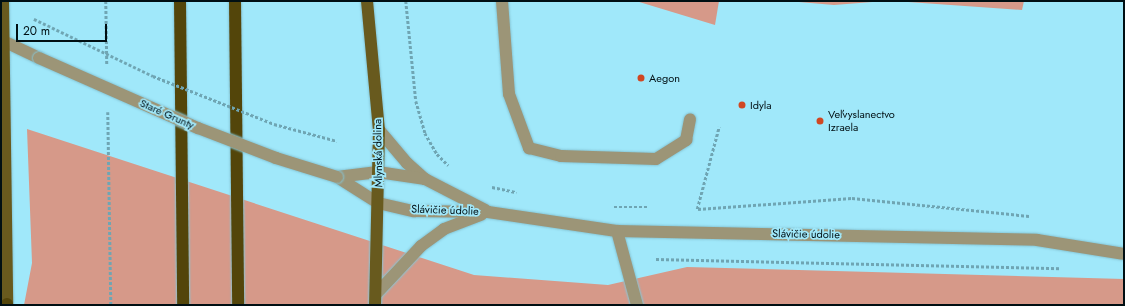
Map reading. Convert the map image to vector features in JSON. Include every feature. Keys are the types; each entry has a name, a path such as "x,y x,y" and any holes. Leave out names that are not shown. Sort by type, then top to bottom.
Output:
{"highway":[{"path":"180,1 183,305"},
{"path":"235,1 238,305"}],"main road":[{"path":"2,1 2,140 7,305"},
{"name":"Mlynská dolina","path":"367,1 379,130 375,300"}],"street":[{"path":"502,1 508,94 530,148 561,156 656,159 686,140 690,120"},
{"name":"Staré Grunty","path":"2,40 39,58 198,128 276,158 337,177 378,203"},
{"name":"Slávičie údolie","path":"379,130 425,179 488,212"},
{"name":"Staré Grunty","path":"337,177 378,172"},
{"name":"Slávičie údolie","path":"378,172 425,179"},
{"name":"Slávičie údolie","path":"378,203 414,211 488,212 617,231 1037,240 1124,254"},
{"name":"Slávičie údolie","path":"375,300 421,246 444,229 488,212"},
{"path":"617,231 626,256 637,305"}],"path":[{"path":"106,1 107,72"},
{"path":"406,1 416,101 425,133 437,154 452,168"},
{"path":"34,19 153,76 274,124 337,141"},
{"path":"108,103 111,305"},
{"path":"697,209 719,126"},
{"path":"487,186 524,193"},
{"path":"689,209 852,198 1032,217"},
{"path":"610,206 649,208"},
{"path":"656,260 1068,268"}],"shaded area":[{"path":"636,1 719,1 715,25"},
{"path":"787,1 885,1 834,5"},
{"path":"894,1 1024,1 1022,10"},
{"path":"27,129 474,275 608,285 687,267 1124,279 1124,305 24,305 32,263"}],"place":[{"name":"Aegon","path":"641,78"},
{"name":"Idyla","path":"742,105"},
{"name":"Veľvyslanectvo Izraela","path":"820,121"}]}
